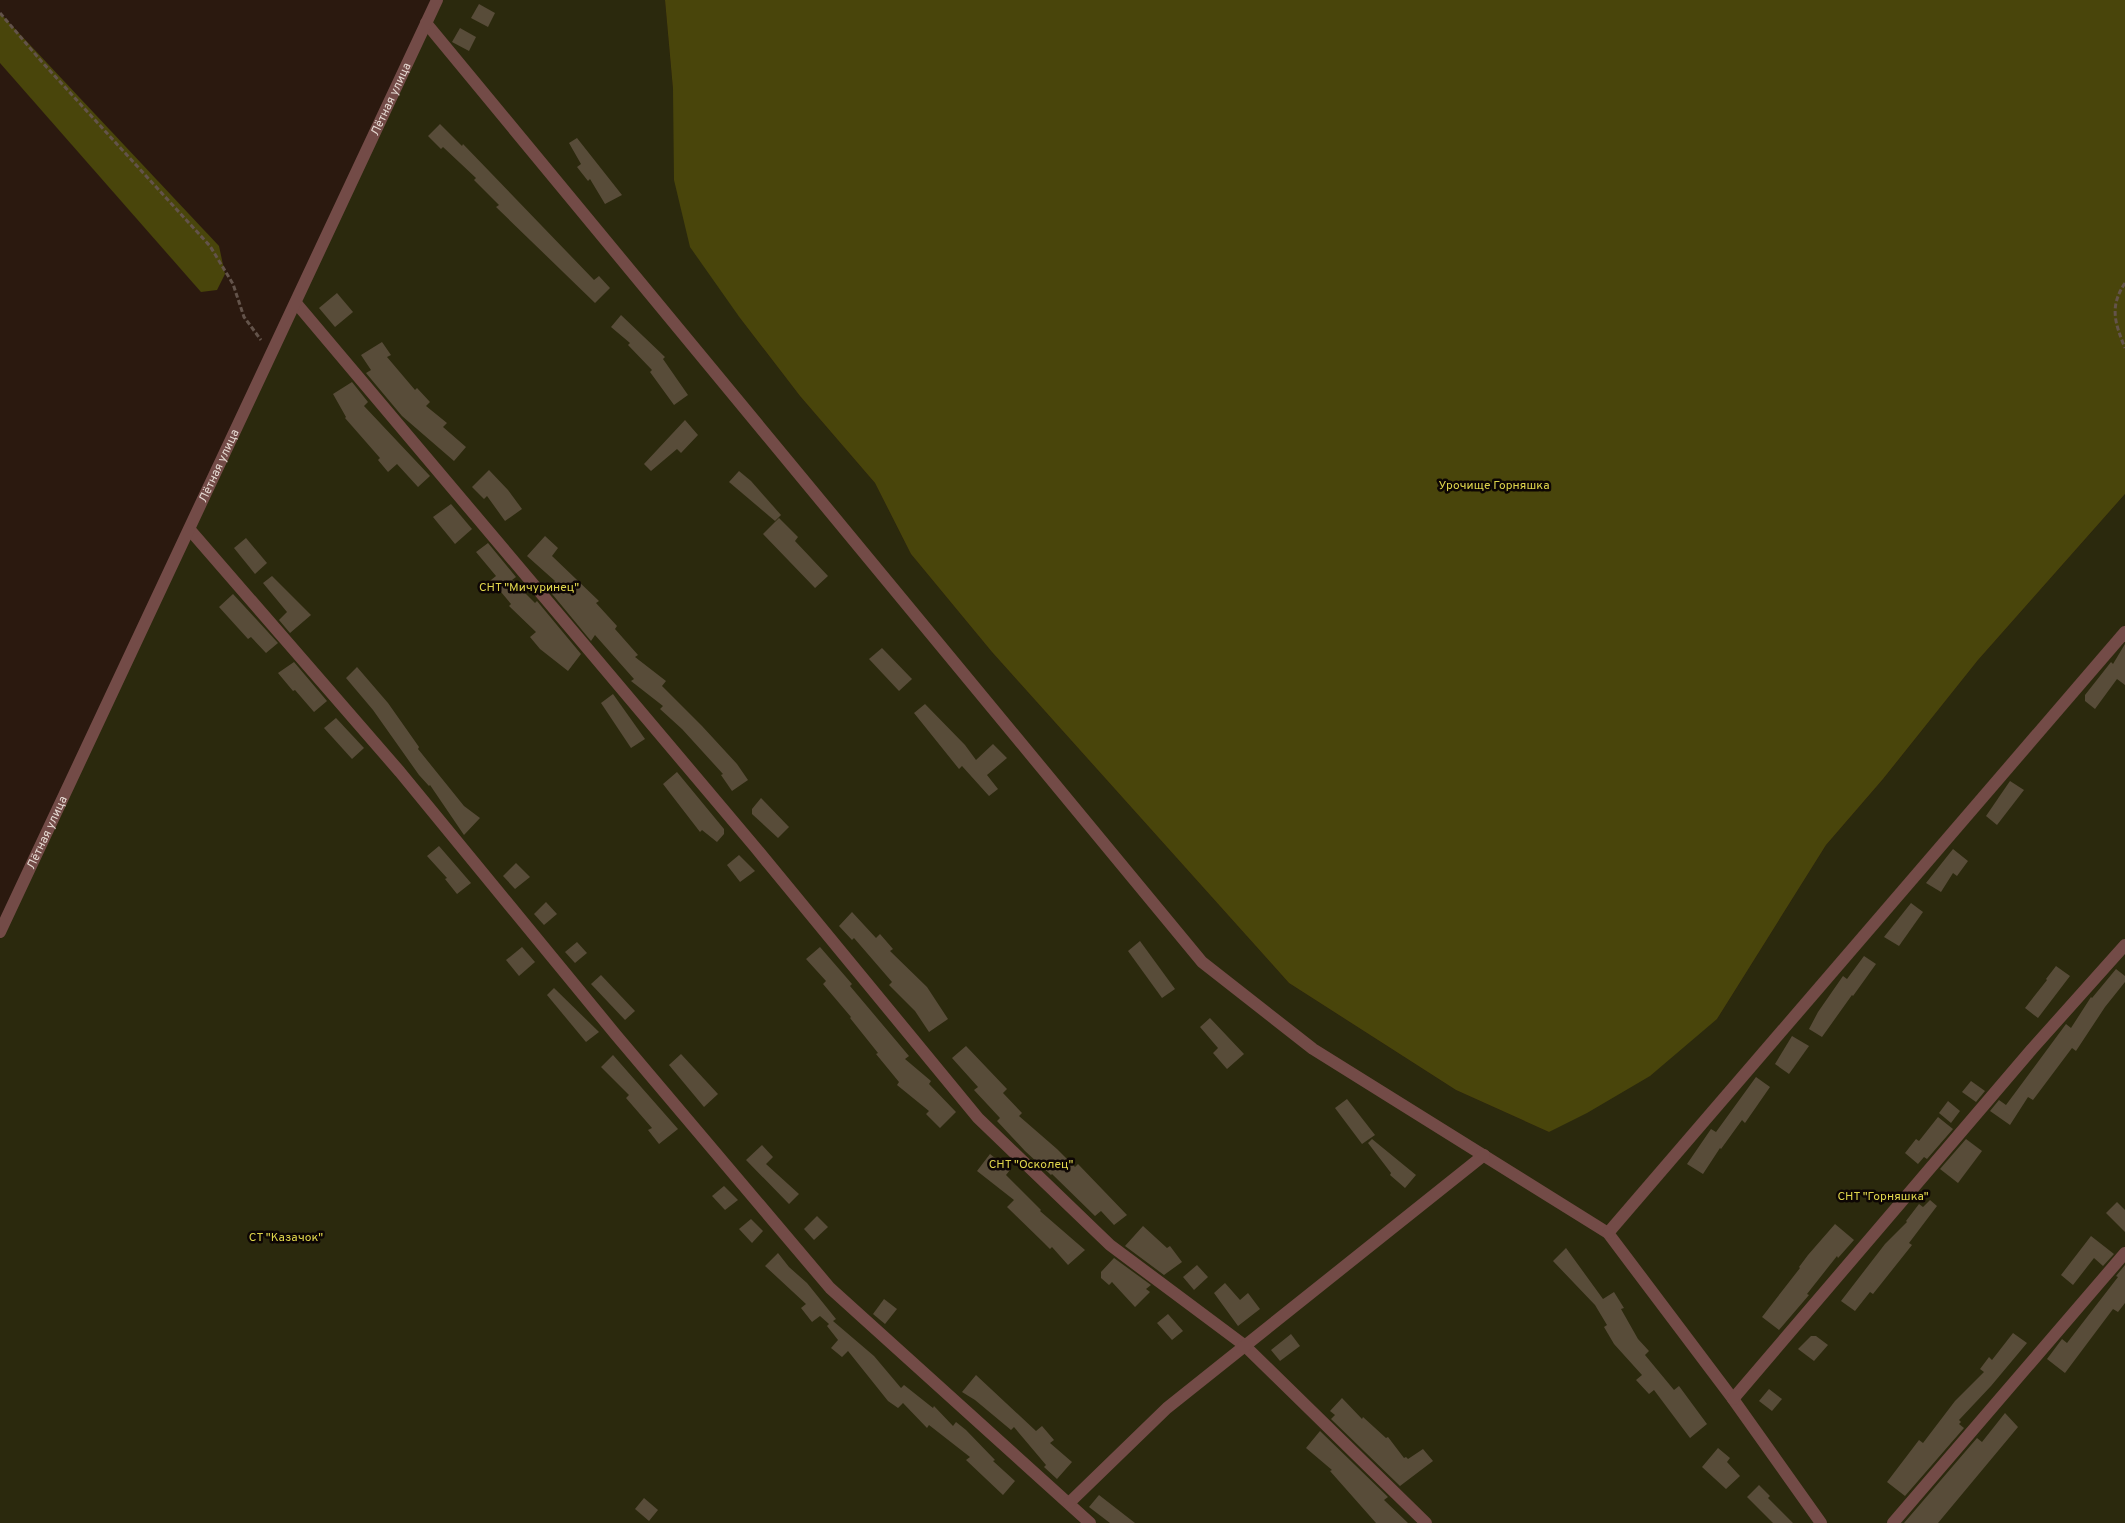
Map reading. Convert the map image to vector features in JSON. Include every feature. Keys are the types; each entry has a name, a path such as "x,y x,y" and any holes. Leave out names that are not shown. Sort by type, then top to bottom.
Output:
{"street":[{"name":"Лётная улица","path":"0,932 437,0"},
{"path":"426,23 1202,962 1313,1049 1608,1234 1733,1400 1821,1523"},
{"path":"296,303 755,847 978,1118 1110,1245 1244,1346 1426,1523"},
{"path":"190,530 400,772 623,1042 830,1288 1090,1523"},
{"path":"1608,1234 2125,632"},
{"path":"1733,1400 2032,1049 2125,944"},
{"path":"1069,1503 1166,1408 1484,1155"},
{"path":"1893,1523 2125,1253"}],"path":[{"path":"0,13 42,62 210,246 233,284 244,316 271,355"},
{"path":"2125,283 2116,296 2115,325 2125,348"}],"green space":[{"path":"435,0 665,0 673,89 740,318 800,396 875,483 911,554 992,652 1289,983 1456,1090 1549,1132 1717,1019 1826,845 1883,779 1978,660 2125,494 2125,1523 0,1523 0,932"},
{"name":"Урочище Горняшка","path":"665,0 2125,0 2125,494 1978,660 1883,779 1826,845 1717,1019 1650,1076 1587,1113 1549,1132 1456,1090 1289,983 992,652 911,554 875,483 800,396 740,318 690,247 674,180 673,89"},
{"path":"0,13 219,246 225,274 217,290 201,292 0,63"}],"building":[{"path":"479,4 495,13 488,27 471,18"},
{"path":"460,28 476,37 469,51 452,42"},
{"path":"440,124 462,146 463,144 594,280 599,276 610,288 595,303 496,207 499,205 474,180 476,178 443,147 441,149 428,136"},
{"path":"577,138 622,195 605,204 590,179 588,181 577,167 581,164 569,143"},
{"path":"337,293 353,312 335,327 319,308"},
{"path":"621,315 665,357 663,359 688,395 674,405 650,372 652,370 628,345 630,343 611,327"},
{"path":"382,342 391,355 387,357 415,390 417,388 430,402 426,406 447,423 443,427 466,447 454,461 402,416 366,373 371,370 361,355"},
{"path":"352,382 368,402 364,406 430,476 418,487 397,464 388,472 378,460 380,458 345,418 333,394"},
{"path":"685,420 698,435 681,453 677,449 651,471 644,464"},
{"path":"489,470 508,490 522,509 505,521 487,496 484,499 472,487"},
{"path":"739,471 751,481 781,515 775,521 729,482"},
{"path":"451,504 472,529 455,544 433,517"},
{"path":"779,518 798,537 795,541 828,576 815,588 763,534"},
{"path":"545,536 558,548 552,556 599,601 596,603 617,626 615,629 638,655 635,657 666,681 662,686 737,764 748,780 732,791 721,775 723,774 682,729 660,709 663,706 631,681 634,679 595,635 591,641 548,589 555,581 527,556"},
{"path":"246,538 267,563 255,574 234,548"},
{"path":"488,543 516,577 512,580 535,603 537,601 581,654 568,671 540,649 530,637 536,632 509,606 511,604 491,580 496,576 476,552"},
{"path":"272,576 311,615 290,633 279,620 287,612 263,583"},
{"path":"233,594 278,643 266,653 251,637 248,639 219,607"},
{"path":"2125,644 2125,685 2117,679 2095,709 2085,701 2085,695 2111,662 2113,664"},
{"path":"882,648 912,679 899,691 869,659"},
{"path":"294,662 327,701 314,712 278,673"},
{"path":"357,667 388,703 419,747 418,749 464,806 480,818 464,835 430,785 419,775 373,710 346,678"},
{"path":"613,694 645,739 631,748 601,703"},
{"path":"925,704 965,745 976,760 993,744 1007,758 987,775 998,789 989,796 962,766 959,769 914,713"},
{"path":"336,718 364,748 352,759 324,728"},
{"path":"677,772 724,829 724,834 717,842 702,830 700,832 663,784"},
{"path":"2010,781 2024,790 1997,825 1986,816"},
{"path":"761,798 789,827 778,838 752,814 752,809"},
{"path":"439,846 471,883 457,894 445,879 447,878 427,856"},
{"path":"1953,849 1968,861 1957,876 1953,873 1941,892 1926,883"},
{"path":"739,855 755,871 740,882 727,865"},
{"path":"516,863 530,877 515,889 503,876"},
{"path":"546,902 557,914 544,925 534,914"},
{"path":"1911,903 1923,912 1899,946 1884,937"},
{"path":"852,912 876,938 880,934 893,949 890,951 927,987 948,1019 929,1032 915,1011 889,985 892,982 854,938 852,940 839,926"},
{"path":"1140,941 1175,989 1162,998 1128,951"},
{"path":"577,942 587,953 575,963 565,952"},
{"path":"522,947 535,962 519,976 506,960"},
{"path":"820,947 909,1056 905,1059 931,1081 929,1084 956,1112 940,1128 926,1114 929,1111 897,1085 899,1082 876,1054 878,1053 851,1017 823,984 826,981 806,959"},
{"path":"1864,956 1876,964 1853,996 1822,1037 1809,1029 1818,1012 1843,976 1847,979"},
{"path":"2056,966 2070,976 2038,1018 2025,1008"},
{"path":"2116,969 2125,976 2125,982 2105,1007 2076,1051 2072,1048 2033,1100 2028,1097 2010,1125 1990,1111 1999,1100 2006,1105 2066,1024 2071,1028 2091,997"},
{"path":"601,975 635,1011 625,1020 591,984"},
{"path":"554,988 599,1032 586,1042 547,995"},
{"path":"1210,1018 1244,1054 1227,1069 1213,1053 1218,1048 1200,1027"},
{"path":"1792,1036 1809,1046 1789,1074 1775,1064"},
{"path":"966,1046 1007,1089 1003,1093 1022,1113 1019,1116 1075,1167 1078,1164 1127,1215 1114,1225 1101,1211 1095,1216 1052,1174 1025,1151 997,1121 1000,1118 974,1090 978,1087 952,1058"},
{"path":"681,1054 718,1094 704,1107 669,1065"},
{"path":"613,1055 678,1129 659,1144 648,1130 652,1128 626,1098 629,1095 601,1067"},
{"path":"1756,1077 1770,1087 1745,1123 1742,1120 1703,1174 1687,1164 1711,1129 1716,1132"},
{"path":"1971,1081 1985,1091 1976,1102 1962,1092"},
{"path":"1347,1099 1375,1135 1362,1144 1335,1108"},
{"path":"1948,1101 1960,1111 1951,1123 1939,1113"},
{"path":"1938,1117 1953,1129 1927,1159 1924,1157 1918,1164 1905,1153 1916,1139 1919,1141"},
{"path":"1372,1139 1416,1175 1405,1188 1390,1175 1391,1173 1368,1143"},
{"path":"1966,1139 1982,1151 1958,1183 1940,1169"},
{"path":"762,1145 773,1157 766,1164 799,1194 789,1204 746,1160"},
{"path":"990,1154 1010,1170 1006,1175 1040,1211 1085,1250 1068,1265 1052,1247 1050,1249 1007,1207 1014,1200 977,1171"},
{"path":"724,1186 738,1200 725,1210 712,1196"},
{"path":"1930,1200 1937,1206 1909,1243 1912,1245 1873,1294 1870,1292 1855,1311 1841,1301 1885,1244 1907,1222 1919,1204 1923,1207"},
{"path":"2117,1202 2125,1210 2125,1232 2106,1213"},
{"path":"817,1216 828,1227 814,1240 804,1229"},
{"path":"751,1219 763,1231 752,1243 739,1229"},
{"path":"1835,1224 1854,1240 1838,1258 1837,1256 1807,1294 1809,1295 1779,1330 1762,1317 1808,1255"},
{"path":"1143,1226 1167,1248 1170,1246 1182,1262 1164,1275 1125,1246"},
{"path":"2091,1236 2114,1254 2103,1266 2094,1258 2073,1285 2061,1275"},
{"path":"1566,1248 1603,1299 1614,1292 1624,1308 1621,1309 1638,1339 1649,1351 1645,1355 1674,1390 1679,1386 1707,1424 1690,1438 1654,1390 1649,1394 1636,1380 1642,1375 1614,1344 1604,1327 1607,1325 1595,1305 1553,1261"},
{"path":"778,1253 789,1267 807,1283 836,1319 833,1321 874,1356 901,1388 904,1385 933,1408 934,1406 953,1426 956,1422 966,1430 995,1460 993,1461 1015,1481 1003,1495 966,1460 970,1457 929,1425 927,1428 903,1403 898,1408 888,1401 848,1351 842,1357 831,1348 838,1340 827,1326 829,1324 820,1316 812,1322 801,1308 806,1304 765,1266"},
{"path":"1114,1258 1151,1285 1146,1289 1150,1292 1135,1307 1112,1282 1109,1285 1101,1278 1101,1272"},
{"path":"1197,1265 1208,1277 1194,1290 1183,1277"},
{"path":"2125,1265 2125,1303 2118,1312 2113,1309 2065,1373 2047,1359 2062,1339 2067,1343 2118,1277 2116,1276"},
{"path":"1225,1283 1240,1300 1248,1293 1260,1309 1238,1326 1214,1293"},
{"path":"884,1299 897,1309 885,1324 873,1314"},
{"path":"1168,1314 1183,1331 1172,1340 1157,1323"},
{"path":"2013,1333 2027,1343 1959,1420 1961,1422 1959,1424 1964,1428 1905,1496 1887,1482 1919,1440 1923,1443 1955,1401 1984,1372 1980,1369 1989,1357 1992,1360"},
{"path":"1291,1334 1300,1346 1280,1361 1271,1350"},
{"path":"1811,1336 1816,1336 1828,1345 1814,1361 1798,1349"},
{"path":"976,1375 1036,1431 1042,1426 1054,1440 1050,1443 1072,1462 1057,1479 1044,1467 1046,1465 1014,1427 1011,1430 975,1400 962,1392"},
{"path":"1769,1389 1782,1399 1772,1411 1759,1401"},
{"path":"1342,1398 1362,1419 1363,1417 1386,1438 1388,1437 1404,1458 1408,1459 1423,1449 1433,1461 1400,1486 1331,1419 1335,1415 1330,1411"},
{"path":"2005,1413 2018,1427 1938,1523 1904,1523 1977,1438 1982,1442"},
{"path":"1320,1431 1388,1497 1384,1500 1408,1523 1376,1523 1330,1471 1332,1470 1306,1448"},
{"path":"1718,1448 1730,1458 1727,1462 1740,1476 1726,1489 1702,1467"},
{"path":"1759,1485 1770,1496 1768,1498 1793,1523 1773,1523 1747,1497"},
{"path":"1099,1495 1135,1523 1110,1523 1089,1507"},
{"path":"644,1498 658,1510 649,1521 635,1509"}],"park label":[{"name":"СНТ \"Мичуринец\"","path":"529,587"},
{"name":"СНТ \"Осколец\"","path":"1031,1164"},
{"name":"СНТ \"Горняшка\"","path":"1883,1196"},
{"name":"СТ \"Казачок\"","path":"286,1237"}]}
